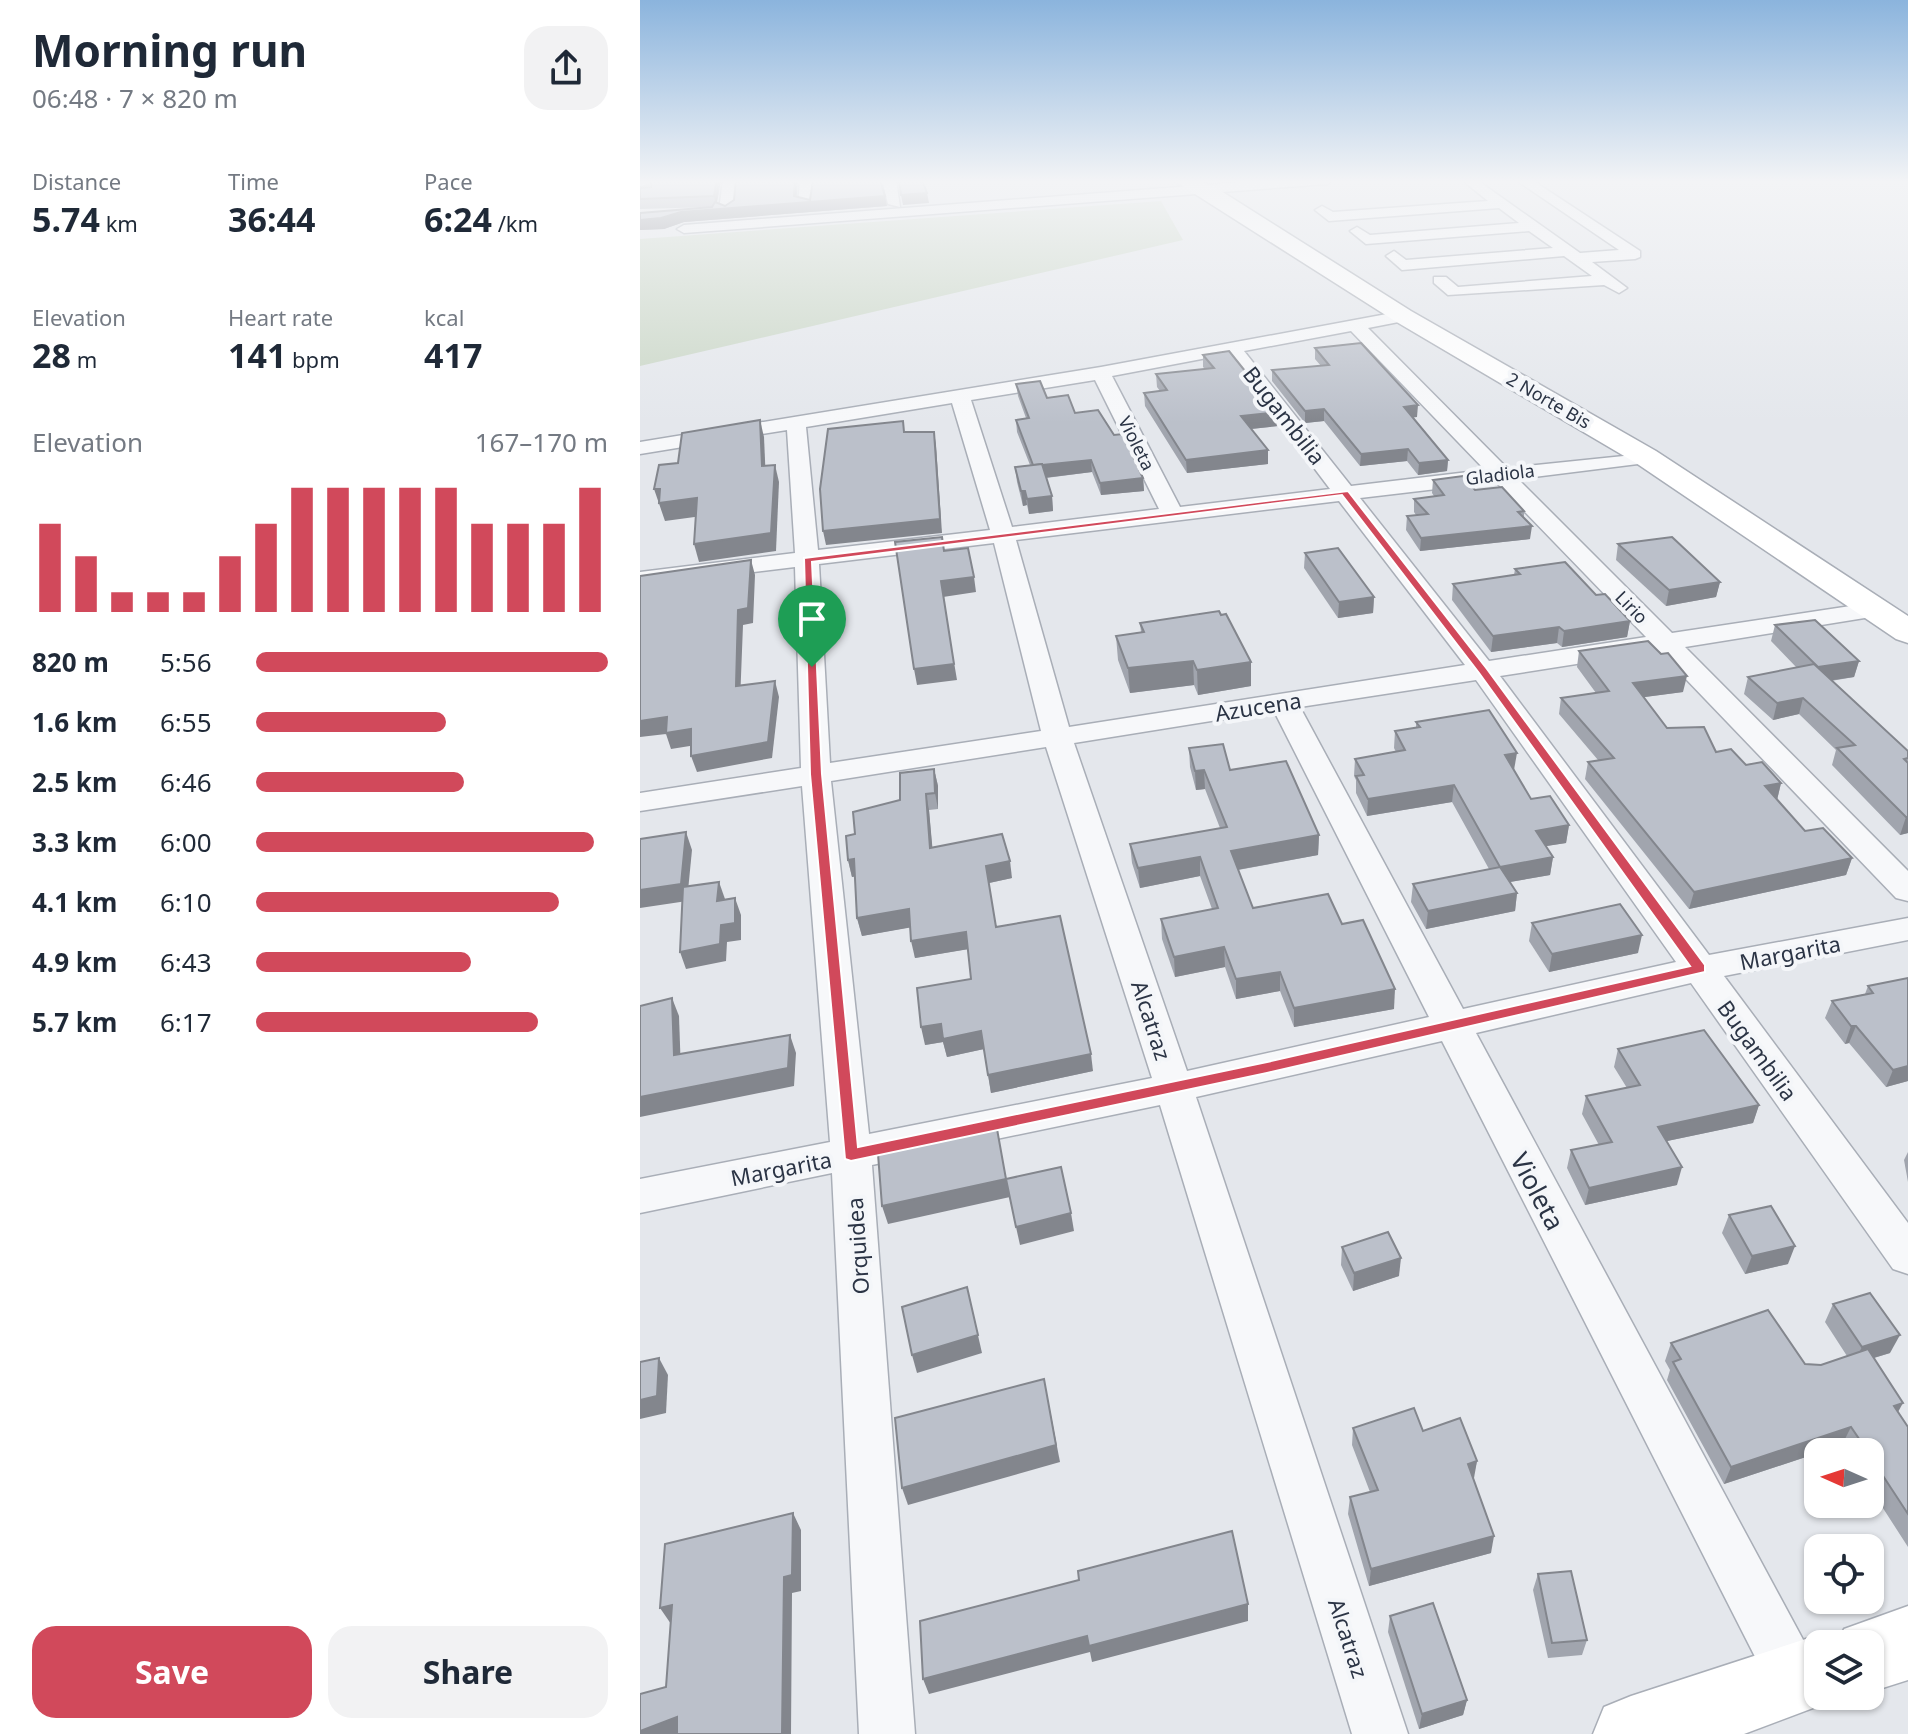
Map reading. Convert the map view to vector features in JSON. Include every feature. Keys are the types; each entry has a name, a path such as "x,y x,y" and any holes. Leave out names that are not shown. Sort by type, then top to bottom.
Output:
{"street":[{"name":"2 Norte Bis","path":"1315,261 1403,316 1646,457 1908,632"},
{"path":"1398,261 1402,265 1465,261"},
{"path":"1440,280 1454,292 1613,284 1581,261"},
{"path":"640,448 1101,373 1403,316"},
{"name":"Lirio","path":"1356,326 1908,890"},
{"name":"Bugambilia","path":"1231,347 1483,671 1908,1256"},
{"name":"Violeta","path":"1101,373 1173,514"},
{"name":"Alcatraz","path":"960,396 1003,535 1057,736 1174,1088 1380,1734"},
{"name":"Orquidea","path":"796,423 807,560 816,774 851,1155 887,1734"},
{"name":"Gladiola","path":"640,579 1646,457"},
{"name":"Azucena","path":"640,802 1877,609"},
{"name":"Violeta","path":"1283,702 1452,1027 1804,1670"},
{"name":"Margarita","path":"640,1196 1174,1088 1700,969 1908,929"},
{"path":"1884,1651 1908,1643"},
{"path":"1631,1734 1804,1676"}],"green space":[{"path":"640,261 1093,261 640,366"}],"building":[{"path":"1361,343 1418,405 1404,407 1448,460 1419,463 1408,449 1361,454 1324,409 1305,411 1272,370 1329,365 1315,348"},
{"path":"1229,351 1278,412 1241,416 1268,450 1186,460 1144,393 1167,390 1156,374 1214,368 1203,355"},
{"path":"1040,381 1047,398 1068,395 1075,413 1098,410 1114,435 1123,434 1143,478 1100,483 1091,460 1033,465 1016,420 1029,418 1016,384"},
{"path":"760,420 762,466 775,465 771,533 694,544 697,498 659,503 660,489 654,489 659,465 678,463 682,433"},
{"path":"903,421 904,432 934,432 940,519 823,531 820,489 828,429"},
{"path":"1042,464 1052,496 1027,499 1025,491 1021,491 1015,467"},
{"path":"1463,476 1475,490 1502,487 1524,511 1518,512 1532,526 1421,538 1407,516 1428,514 1414,499 1444,495 1433,480"},
{"path":"942,537 944,551 968,548 974,577 941,581 954,664 914,669 895,542"},
{"path":"1672,537 1720,582 1669,590 1618,544"},
{"path":"1338,548 1374,597 1339,602 1305,553"},
{"path":"751,560 748,608 738,610 736,686 775,681 768,742 691,756 691,729 666,733 667,717 640,721 640,576"},
{"path":"1565,562 1596,595 1605,594 1630,621 1564,631 1559,627 1493,636 1453,584 1520,574 1515,569"},
{"path":"1219,611 1221,615 1226,614 1251,662 1197,670 1193,661 1128,668 1116,636 1144,632 1140,623"},
{"path":"1815,620 1859,661 1818,667 1775,625"},
{"path":"1648,641 1661,654 1668,653 1687,676 1633,683 1667,728 1704,727 1716,752 1731,749 1746,765 1762,762 1781,783 1765,786 1805,831 1823,828 1852,858 1694,892 1588,762 1614,758 1561,698 1609,691 1579,651"},
{"path":"1814,664 1908,751 1908,758 1904,759 1908,763 1908,817 1837,748 1855,745 1803,698 1777,703 1748,677"},
{"path":"1489,710 1517,753 1505,755 1531,799 1550,796 1569,825 1536,831 1553,857 1500,867 1454,785 1368,799 1356,776 1364,775 1355,759 1405,750 1395,731 1420,727 1416,722"},
{"path":"1223,744 1230,770 1286,761 1319,835 1231,851 1253,908 1328,894 1342,924 1363,920 1395,989 1294,1008 1280,972 1236,979 1224,947 1174,957 1161,919 1218,908 1200,857 1138,868 1130,844 1227,827 1204,770 1195,771 1189,748"},
{"path":"934,769 935,793 926,794 930,848 1002,834 1010,861 986,866 996,927 1060,916 1091,1054 988,1075 981,1031 943,1039 941,1024 921,1027 917,988 971,979 966,932 911,941 909,909 857,918 854,859 848,860 846,836 855,834 853,812 900,800 900,773"},
{"path":"686,832 681,884 640,890 640,839"},
{"path":"1500,867 1517,893 1428,911 1413,884"},
{"path":"719,882 717,901 735,898 735,923 721,925 720,944 680,952 683,887"},
{"path":"1620,904 1642,935 1552,954 1532,923"},
{"path":"1908,978 1908,1066 1893,1070 1832,1001 1873,993 1868,986"},
{"path":"672,998 674,1055 790,1035 788,1068 640,1097 640,1006"},
{"path":"1704,1030 1759,1105 1658,1127 1682,1167 1589,1188 1571,1150 1612,1142 1586,1096 1640,1085 1618,1049"},
{"path":"997,1129 1006,1179 882,1206 878,1154"},
{"path":"1061,1167 1071,1213 1016,1227 1006,1179"},
{"path":"1771,1206 1795,1246 1752,1256 1729,1215"},
{"path":"1388,1232 1401,1258 1354,1273 1342,1247"},
{"path":"967,1287 978,1335 912,1355 902,1307"},
{"path":"1870,1293 1900,1335 1862,1347 1833,1304"},
{"path":"1768,1310 1805,1364 1821,1365 1868,1349 1903,1403 1894,1406 1908,1427 1908,1514 1884,1477 1884,1438 1858,1438 1851,1427 1818,1438 1804,1438 1804,1443 1731,1467 1673,1362 1681,1359 1671,1343"},
{"path":"659,1358 657,1396 640,1400 640,1362"},
{"path":"1044,1379 1056,1445 902,1488 895,1418"},
{"path":"1414,1408 1423,1431 1460,1418 1477,1461 1468,1464 1494,1536 1371,1569 1350,1497 1378,1490 1353,1428"},
{"path":"793,1513 792,1575 784,1577 782,1734 677,1734 677,1717 640,1731 640,1694 666,1687 672,1605 660,1608 665,1544"},
{"path":"1232,1531 1248,1604 1089,1646 1087,1636 923,1679 920,1621 1079,1580 1078,1571"},
{"path":"1571,1571 1587,1640 1552,1643 1538,1574"},
{"path":"1433,1603 1467,1700 1422,1714 1390,1616"}],"route":[{"path":"1345,492 1483,671 1700,969 1267,1068 851,1155 816,774 812,667 807,560 1345,492"}]}
